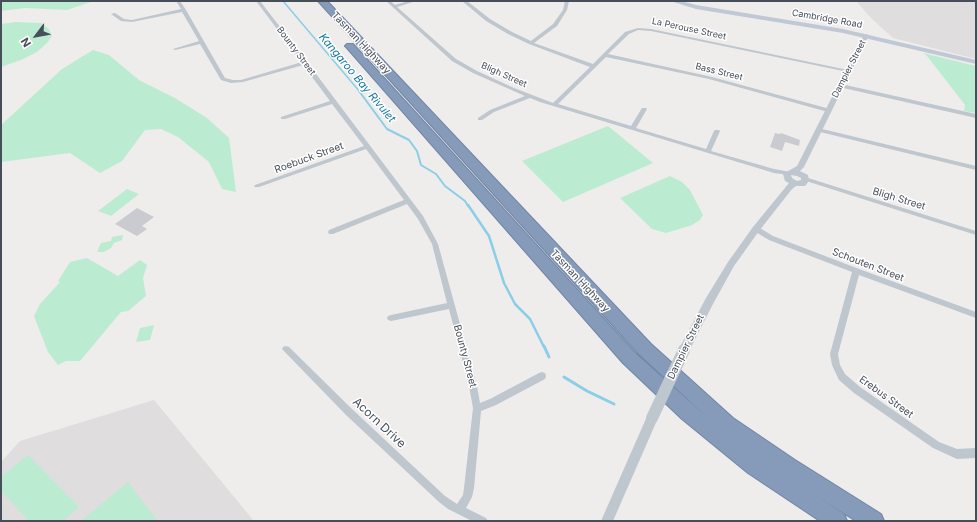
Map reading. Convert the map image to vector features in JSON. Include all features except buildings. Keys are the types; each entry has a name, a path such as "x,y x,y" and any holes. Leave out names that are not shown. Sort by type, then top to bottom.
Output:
{"highway":[{"name":"Tasman Highway","path":"310,1 629,358 688,414 762,470 837,521"},
{"name":"Tasman Highway","path":"322,1 644,349 727,424 788,467 874,521"},
{"path":"325,1 347,28"}],"main road":[{"name":"Cambridge Road","path":"673,1 866,35 976,62"}],"street":[{"path":"178,1 220,77 229,81 245,80 305,63"},
{"name":"Bounty Street","path":"258,1 427,227 433,238 473,386 477,408 469,488 467,497 459,510"},
{"name":"Bligh Street","path":"388,1 454,60 489,80 555,104 976,234"},
{"path":"394,6 414,1"},
{"path":"464,1 499,27 531,43 593,66"},
{"path":"531,43 555,25 565,10 568,1"},
{"path":"113,14 123,20 132,21 184,10"},
{"name":"La Perouse Street","path":"555,104 629,32 635,29 646,29 848,72"},
{"name":"Dampier Street","path":"608,521 652,418 709,300 731,264 795,178 866,35"},
{"path":"175,49 201,42"},
{"name":"Bass Street","path":"605,55 710,78 828,110"},
{"path":"841,86 976,116"},
{"path":"480,119 492,111 530,96"},
{"path":"284,118 333,102"},
{"path":"633,128 644,110"},
{"path":"818,130 976,168"},
{"path":"708,150 717,131"},
{"name":"Roebuck Street","path":"257,186 367,147"},
{"path":"331,232 407,201"},
{"name":"Schouten Street","path":"756,229 772,238 856,271 976,315"},
{"name":"Erebus Street","path":"856,271 836,348 835,359 838,371 857,390 936,445 958,454 976,453"},
{"path":"391,318 452,305"},
{"name":"Acorn Drive","path":"286,349 349,412 425,483 446,502 459,510"},
{"path":"477,408 493,402 542,376"},
{"path":"459,510 483,521"}],"shaded area":[{"path":"856,1 976,1 976,59 893,38 872,19"},
{"path":"154,400 254,521 1,521 1,462 20,441"}],"green space":[{"path":"1,1 94,1 67,10 25,8 1,11"},
{"path":"16,22 41,23 49,29 52,36 37,52 21,60 1,67 1,24"},
{"path":"93,50 109,55 139,80 175,98 207,118 229,138 236,192 222,189 209,162 178,137 161,129 145,130 122,161 100,173 70,153 1,162 1,125 62,69"},
{"path":"923,53 976,66 976,113 964,111 965,105 927,56"},
{"path":"608,126 653,163 563,202 522,161"},
{"path":"670,176 682,182 690,190 703,215 700,220 692,225 666,233 652,229 620,198"},
{"path":"127,189 139,194 111,216 98,211"},
{"path":"123,235 122,240 114,243 111,248 104,252 97,252 101,243 111,241 112,237"},
{"path":"87,258 118,276 140,260 147,265 143,278 146,296 128,311 121,312 80,361 66,361 58,365 48,352 34,316 40,304 60,282 58,281 70,262"},
{"path":"154,325 150,340 136,342 140,328"},
{"path":"28,455 79,507 63,521 29,521 1,491 1,477"},
{"path":"128,482 157,521 81,521"}],"waterway":[{"name":"Kangaroo Bay Rivulet","path":"283,1 360,92"},
{"name":"Kangaroo Bay Rivulet","path":"359,91 387,129 409,140 417,151 421,165 436,174 445,186 465,201 468,206"},
{"name":"Kangaroo Bay Rivulet","path":"468,205 489,236 504,283 515,304 530,319 544,347"},
{"name":"Kangaroo Bay Rivulet","path":"544,346 549,357"},
{"name":"Kangaroo Bay Rivulet","path":"564,377 587,391 614,404"}]}
